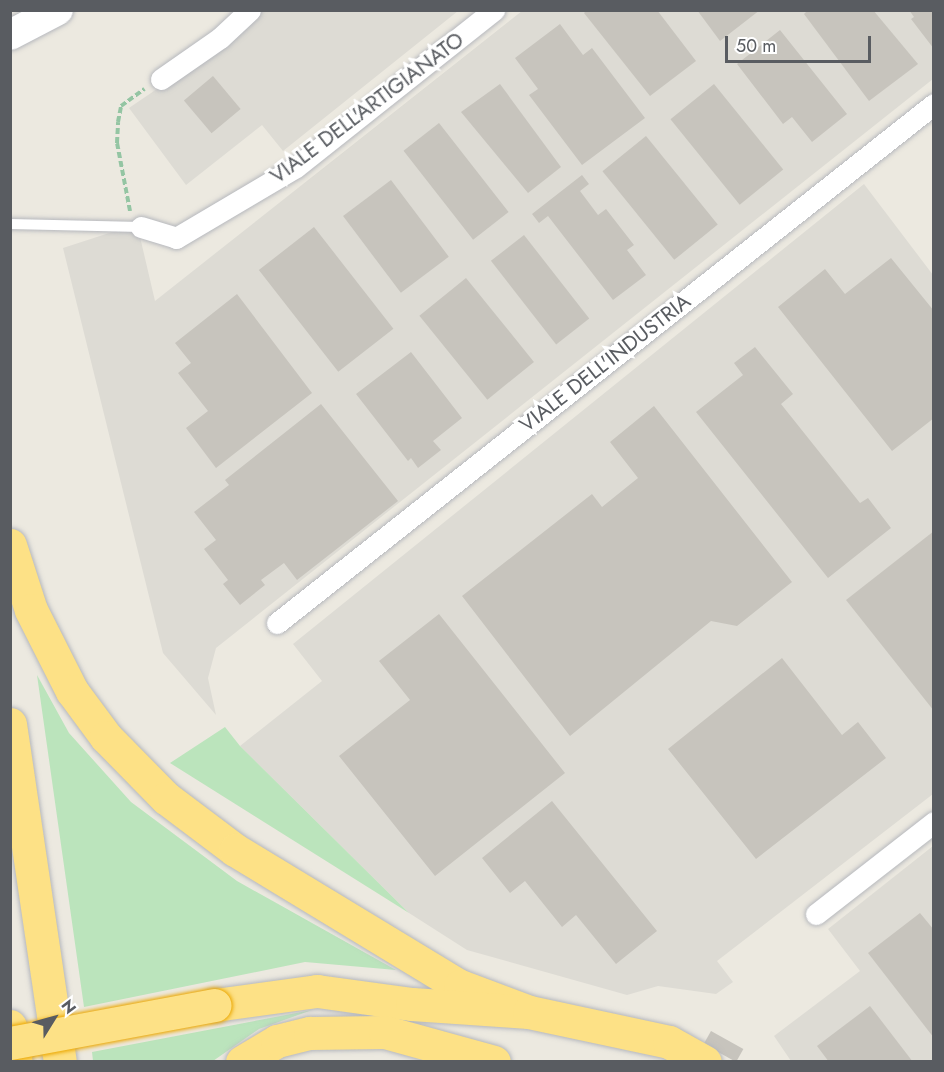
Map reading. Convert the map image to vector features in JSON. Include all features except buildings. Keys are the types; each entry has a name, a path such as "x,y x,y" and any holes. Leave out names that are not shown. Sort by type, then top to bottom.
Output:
{"highway":[{"path":"10,545 31,609 72,691 106,737 166,798 235,850 460,986 529,1012"},
{"path":"10,724 60,1062"},
{"path":"10,1043 214,1005 317,991 412,1004 529,1012 669,1042 705,1062"},
{"path":"412,1004 510,1062"},
{"path":"10,1026 16,1062"},
{"path":"242,1062 278,1041 310,1033 385,1032 494,1062"}],"street":[{"path":"15,32 58,10"},
{"path":"160,79 220,38 250,10"},
{"name":"VIALE DELL'ARTIGIANATO","path":"137,225 176,238 296,167 494,10"},
{"name":"VIALE DELL'INDUSTRIA","path":"277,622 933,104"},
{"path":"816,914 933,822"}],"lane":[{"path":"10,224 24,227 137,225"}],"path":[{"path":"137,225 117,143 121,105 160,79"}],"shaded area":[{"path":"258,11 458,11 283,151 262,125 186,185 129,108 239,33"},
{"path":"522,11 933,11 933,79 216,648 208,678 216,715 163,653 63,248 137,224 155,301"},
{"path":"864,184 933,275 933,794 717,961 733,982 716,994 658,986 627,995 467,950 409,913 240,746 322,681 293,644"},
{"path":"933,846 933,1061 791,1061 774,1036 860,971 828,929"}],"green space":[{"path":"37,675 69,733 131,802 237,881 396,970 305,962 84,1007"},
{"path":"225,727 240,746 409,913 170,763"},
{"path":"312,1010 259,1029 213,1061 93,1061 92,1052"}]}
